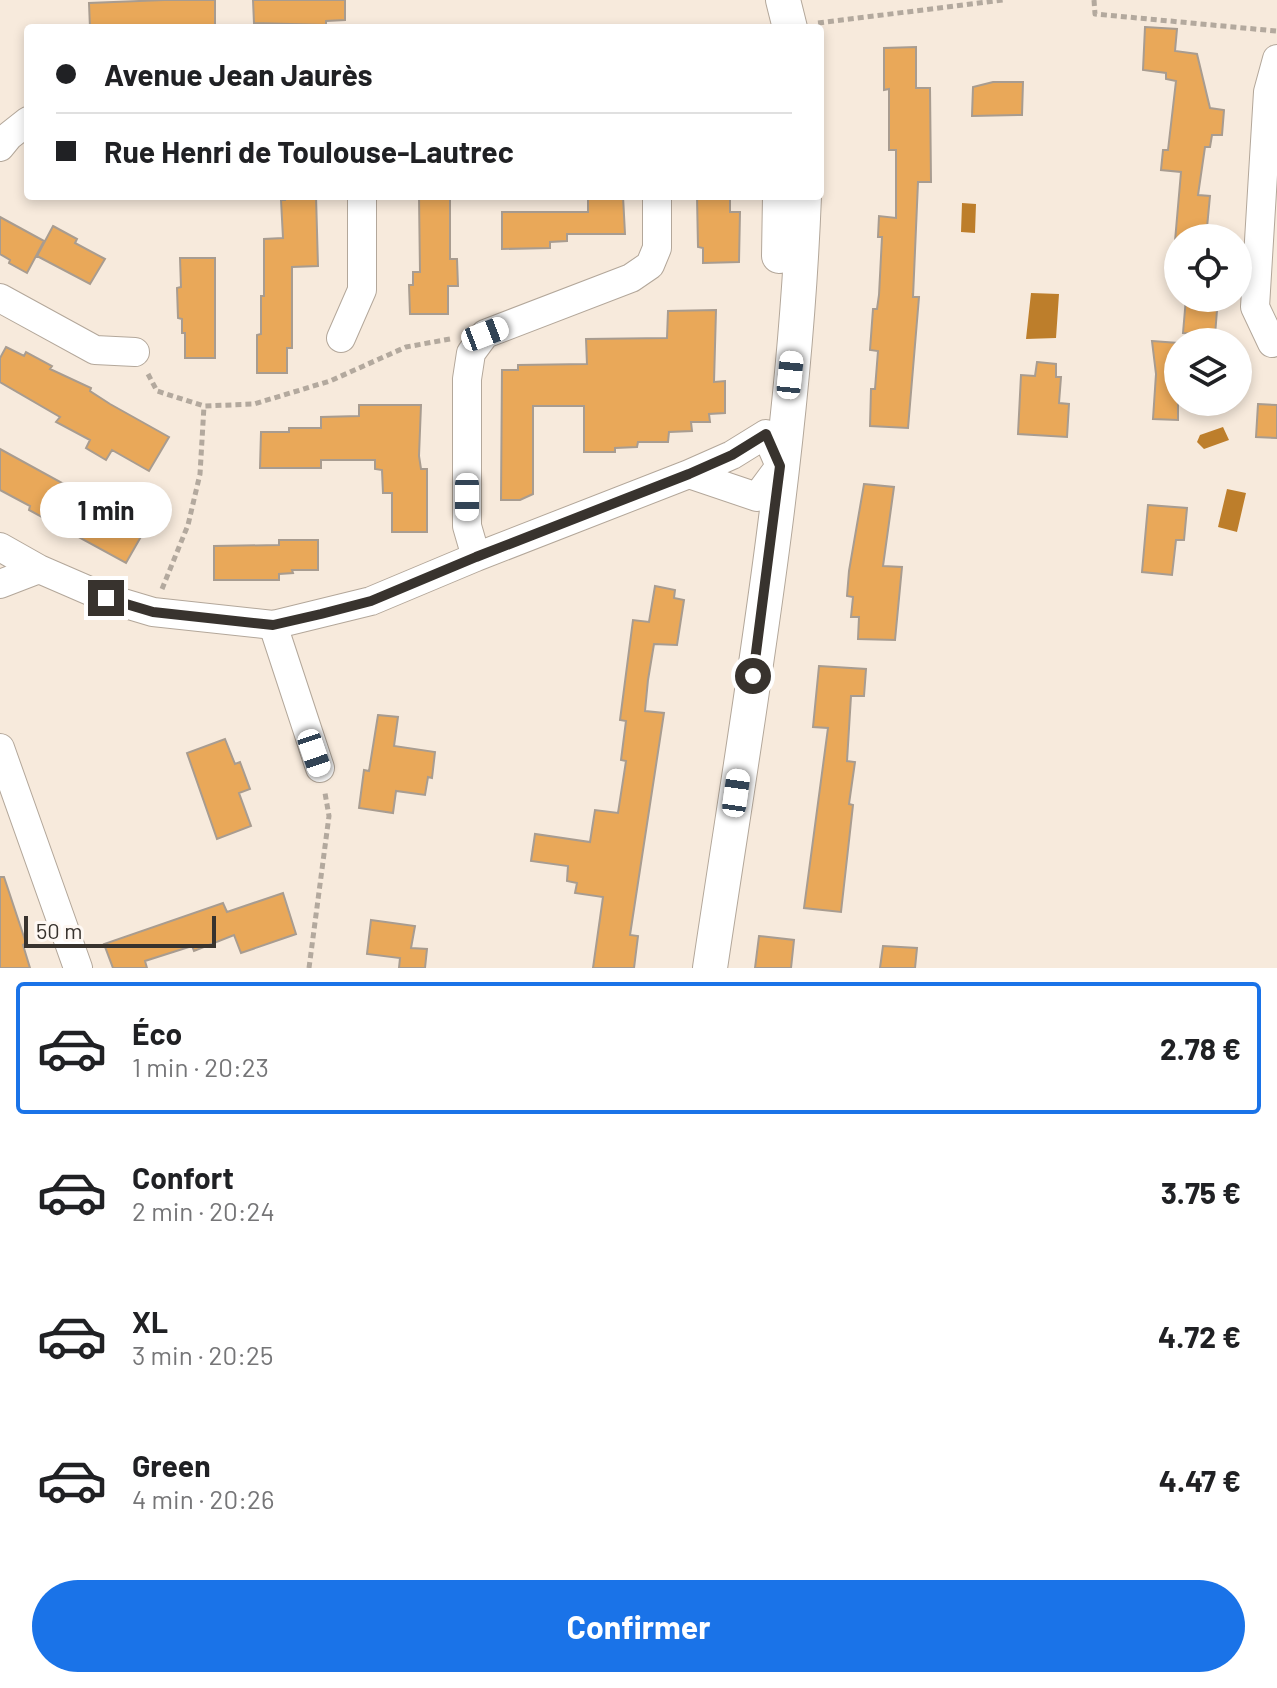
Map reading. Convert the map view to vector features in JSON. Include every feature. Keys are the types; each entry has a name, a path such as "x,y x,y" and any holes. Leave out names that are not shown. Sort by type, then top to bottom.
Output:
{"main road":[{"path":"691,968 766,434 779,288 780,200"},
{"path":"710,968 762,618 800,285 804,200"}],"street":[{"path":"1272,343 1255,307 1268,92 1277,59"},
{"path":"0,147 24,125"},
{"path":"341,338 362,290 362,200"},
{"path":"476,557 467,526 467,379 471,353 485,334 631,278 650,265 657,248 657,200"},
{"path":"0,298 95,350 135,352"},
{"path":"0,547 39,569 106,598 153,612 273,625 371,601 689,474 732,455 766,434 780,466 757,497 689,474"},
{"path":"0,584 39,569"},
{"path":"273,625 320,768"},
{"path":"0,748 6,785 78,968"}],"path":[{"path":"791,16 1003,0"},
{"path":"1094,0 1095,14 1277,31"},
{"path":"135,352 157,391 204,406 254,404 330,381 406,347 485,334"},
{"path":"153,612 188,525 200,474 204,406"},
{"path":"309,968 329,816 320,768"}],"shaded area":[{"path":"962,203 976,204 975,233 961,232"},
{"path":"1031,293 1059,294 1056,338 1026,339"},
{"path":"1223,427 1229,440 1204,449 1197,442 1200,435"},
{"path":"1227,489 1246,493 1237,532 1218,527"}],"building":[{"path":"215,0 215,24 90,24 89,3"},
{"path":"253,0 345,0 345,20 326,21 326,24 254,23"},
{"path":"1145,27 1177,29 1175,51 1197,54 1210,108 1224,110 1222,135 1212,135 1210,147 1205,147 1198,195 1210,196 1207,224 1176,224 1181,172 1161,170 1163,150 1168,150 1176,81 1166,79 1166,73 1143,70"},
{"path":"916,47 916,88 930,88 931,182 918,182 913,297 919,297 908,428 870,426 871,389 875,389 878,351 870,350 873,309 877,309 879,295 882,237 878,237 879,216 896,218 896,150 889,150 889,89 884,90 884,48"},
{"path":"993,82 1023,82 1022,115 972,116 973,87"},
{"path":"281,200 316,200 318,266 292,267 292,348 287,348 287,373 257,373 257,335 261,334 261,296 264,296 264,239 283,238"},
{"path":"419,200 450,200 450,259 457,259 458,286 448,286 448,314 410,314 409,285 413,285 413,272 420,272"},
{"path":"588,200 623,200 625,234 567,234 567,241 550,242 550,248 502,249 502,212 588,212"},
{"path":"697,200 730,200 730,212 740,212 739,262 703,263 703,248 698,247"},
{"path":"0,217 44,241 27,273 0,254"},
{"path":"53,226 77,239 75,243 105,259 90,284 37,256"},
{"path":"180,258 215,258 215,358 185,358 185,333 182,333 182,319 178,318"},
{"path":"716,310 714,382 725,381 725,413 709,414 710,422 691,422 692,431 669,432 668,442 638,442 637,447 615,448 615,452 584,452 584,406 533,406 533,494 520,500 501,500 502,370 518,370 518,365 587,364 586,339 667,338 668,311"},
{"path":"1185,312 1217,312 1216,328 1183,328"},
{"path":"1152,341 1164,342 1164,416 1178,416 1178,420 1153,419 1156,374"},
{"path":"6,347 24,356 26,352 52,366 50,369 91,388 90,391 110,404 169,437 149,471 112,450 106,460 86,448 90,440 56,422 60,417 0,382 0,358"},
{"path":"1037,362 1056,364 1056,377 1061,377 1059,403 1069,404 1067,437 1018,434 1021,375 1035,376"},
{"path":"1258,404 1277,405 1277,438 1256,437"},
{"path":"359,405 421,405 419,456 421,469 427,469 427,532 392,532 392,493 383,493 382,470 375,469 375,460 321,460 321,468 260,468 261,432 321,428 321,417 359,416"},
{"path":"0,449 75,490 73,493 143,533 126,563 29,510 30,506 0,490"},
{"path":"864,484 894,487 883,566 902,567 895,640 858,639 859,617 851,617 853,597 847,596 849,571"},
{"path":"1148,505 1187,508 1184,540 1176,540 1172,575 1142,572"},
{"path":"279,540 318,540 318,570 292,570 293,573 279,574 279,580 214,580 214,546 279,545"},
{"path":"655,586 675,590 674,598 684,600 677,645 654,644 648,680 645,711 664,713 630,935 638,936 634,968 593,968 603,897 575,893 577,883 567,881 568,866 531,861 535,834 590,842 595,810 618,813 626,761 621,760 626,721 620,720 633,620 649,622"},
{"path":"819,666 866,669 864,696 851,696 847,761 855,762 841,912 804,908 828,728 813,727"},
{"path":"378,715 398,717 394,746 435,752 432,778 428,777 425,795 396,791 393,813 359,808 364,770 369,771"},
{"path":"225,739 235,764 240,762 250,789 239,793 251,826 217,839 187,753"},
{"path":"0,877 4,877 26,943 23,945 30,968 0,968"},
{"path":"283,893 296,934 241,953 234,935 194,951 192,946 145,961 147,968 113,968 104,944 223,903 227,912"},
{"path":"371,920 415,926 411,948 427,949 425,968 399,968 400,958 367,954"},
{"path":"759,936 794,940 791,968 755,968"},
{"path":"883,946 917,948 915,968 880,968"}],"route":[{"path":"106,598 153,612 273,625 321,614 371,601 689,474 732,455 766,434 780,466 753,676"}]}
